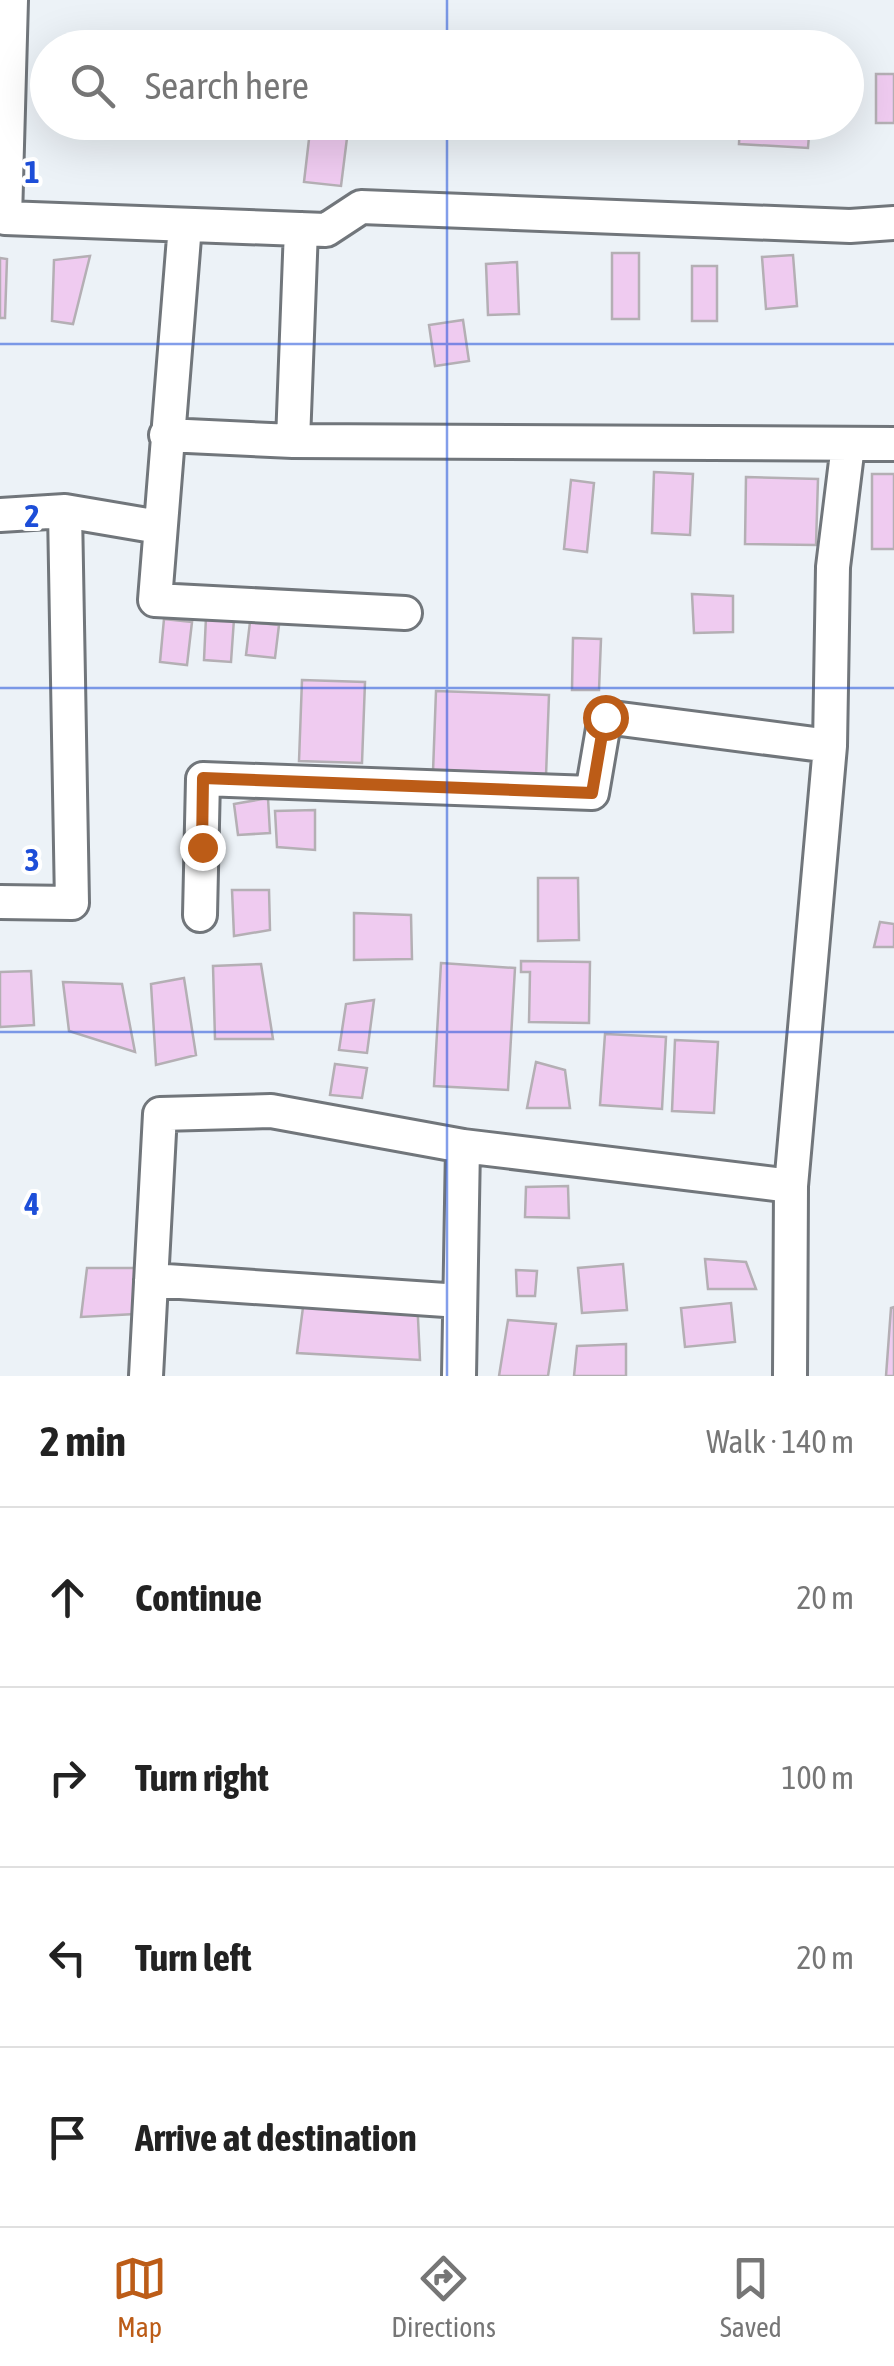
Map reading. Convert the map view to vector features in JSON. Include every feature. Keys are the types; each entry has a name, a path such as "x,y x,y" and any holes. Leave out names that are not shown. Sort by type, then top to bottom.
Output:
{"street":[{"path":"11,0 5,218 326,230 362,206 850,226 894,223"},
{"path":"184,224 154,600 404,613"},
{"path":"293,441 302,229"},
{"path":"166,434 293,441 894,444"},
{"path":"790,1376 791,1186 830,746 833,568 848,445"},
{"path":"0,515 65,511 159,527"},
{"path":"0,902 72,903 65,511"},
{"path":"200,915 203,778 592,793 605,717 830,746"},
{"path":"146,1376 160,1114 272,1111 463,1146 791,1186"},
{"path":"460,1376 463,1146"},
{"path":"152,1280 460,1300"}],"building":[{"path":"876,74 894,74 894,123 876,123"},
{"path":"309,140 347,140 341,186 304,182"},
{"path":"739,140 809,140 808,148 739,144"},
{"path":"612,253 639,253 639,319 612,319"},
{"path":"793,255 797,306 766,309 762,257"},
{"path":"90,256 73,324 52,321 54,260"},
{"path":"0,258 7,259 5,318 0,318"},
{"path":"517,262 519,314 488,315 486,264"},
{"path":"692,266 717,266 717,321 692,321"},
{"path":"463,320 469,361 435,366 429,325"},
{"path":"654,472 693,474 690,535 652,533"},
{"path":"872,474 894,474 894,549 872,549"},
{"path":"746,477 818,479 816,545 745,544"},
{"path":"571,480 594,483 587,552 564,549"},
{"path":"692,594 733,596 733,632 694,633"},
{"path":"206,617 234,619 231,662 204,660"},
{"path":"164,619 192,622 187,665 160,662"},
{"path":"250,622 279,625 275,658 246,655"},
{"path":"573,638 601,639 599,690 572,690"},
{"path":"302,680 365,682 362,763 299,761"},
{"path":"436,691 549,695 546,776 433,772"},
{"path":"268,798 270,833 238,835 234,804"},
{"path":"315,810 315,850 277,847 275,811"},
{"path":"538,878 578,878 579,940 538,941"},
{"path":"232,890 269,890 270,930 234,936"},
{"path":"354,913 411,915 412,959 354,960"},
{"path":"880,922 894,924 894,947 874,947"},
{"path":"521,961 590,962 589,1023 529,1022 530,972 521,972"},
{"path":"441,963 515,968 508,1090 434,1086"},
{"path":"261,964 273,1039 215,1039 213,966"},
{"path":"31,971 34,1025 0,1027 0,972"},
{"path":"184,978 196,1055 156,1065 151,984"},
{"path":"63,982 122,984 135,1052 69,1031"},
{"path":"374,1000 367,1053 339,1050 346,1004"},
{"path":"605,1034 666,1037 662,1109 600,1105"},
{"path":"675,1040 718,1042 714,1113 672,1111"},
{"path":"536,1062 565,1070 570,1108 527,1108"},
{"path":"335,1064 367,1068 362,1098 330,1095"},
{"path":"568,1186 569,1218 525,1217 526,1187"},
{"path":"705,1259 746,1262 756,1289 708,1289"},
{"path":"623,1264 627,1310 582,1313 578,1268"},
{"path":"87,1268 135,1268 135,1314 81,1317"},
{"path":"516,1270 537,1271 535,1296 517,1296"},
{"path":"305,1292 417,1298 420,1360 297,1353"},
{"path":"731,1303 735,1342 685,1347 681,1308"},
{"path":"894,1307 894,1376 886,1376 891,1308"},
{"path":"508,1320 556,1324 548,1376 499,1376"},
{"path":"626,1344 626,1376 574,1376 577,1346"}],"route":[{"path":"202,847 203,778 592,793 605,717"}]}
